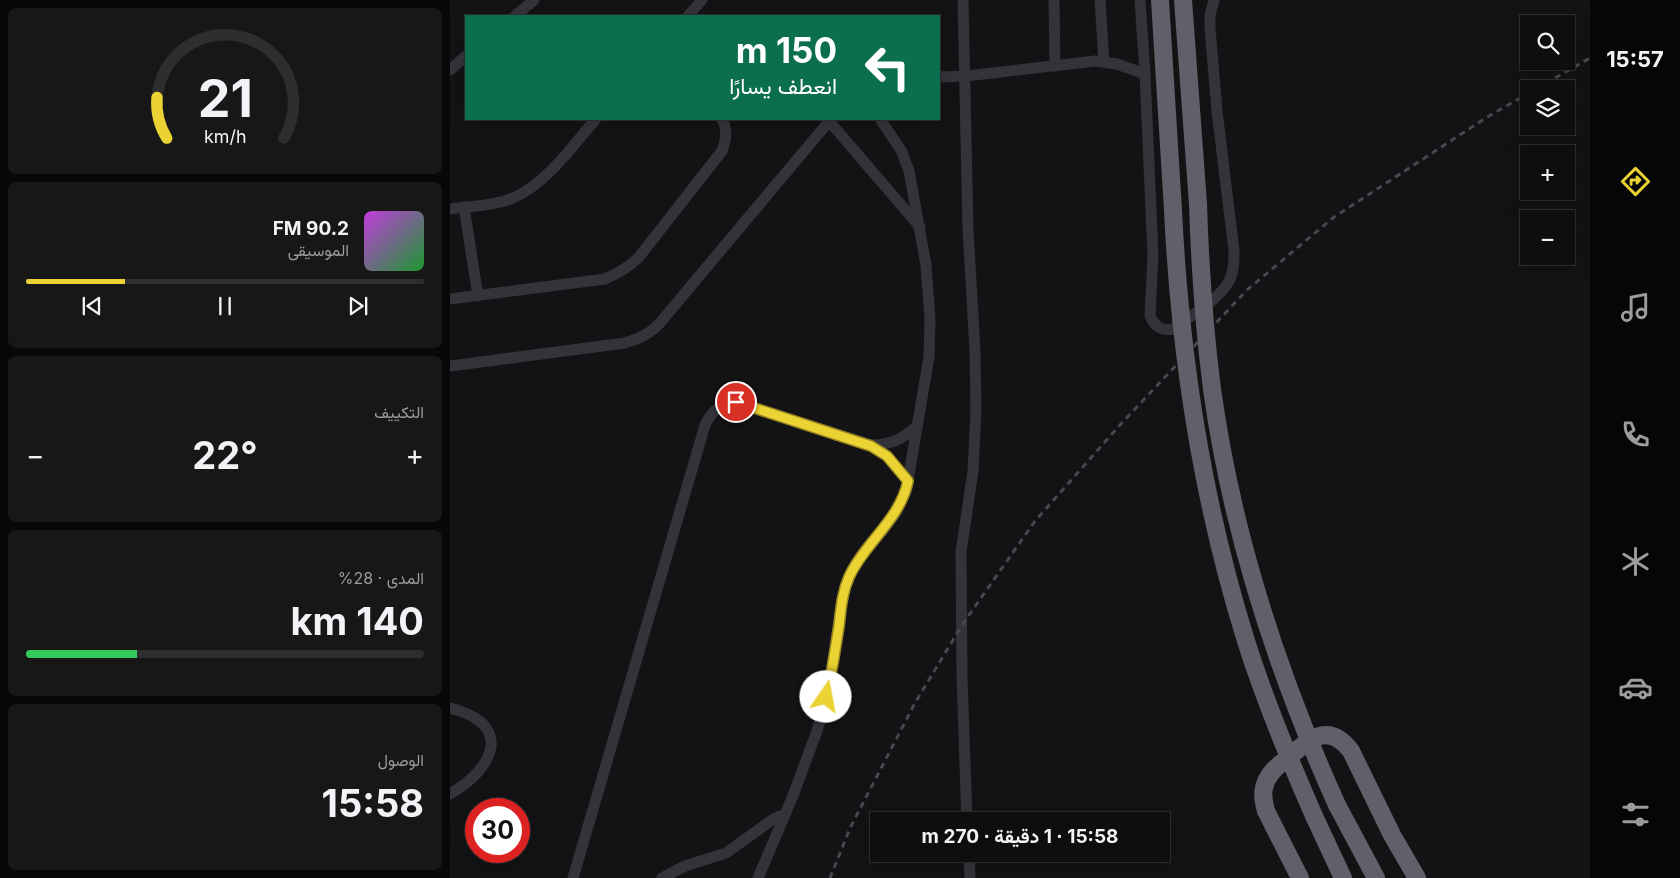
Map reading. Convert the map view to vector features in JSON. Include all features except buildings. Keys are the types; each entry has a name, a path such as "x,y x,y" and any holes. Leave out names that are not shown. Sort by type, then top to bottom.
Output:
{"highway":[{"path":"1160,0 1176,273 1186,371 1200,459 1228,581 1258,675 1289,759 1343,878"},
{"path":"1183,0 1198,204 1200,266 1211,381 1222,451 1235,512 1253,581 1289,691 1337,805 1376,878"},
{"path":"1300,878 1266,811 1263,789 1267,778 1274,769 1310,739 1329,735 1346,743 1351,751 1392,835 1417,878"}],"street":[{"path":"515,15 534,0"},
{"path":"689,15 701,0"},
{"path":"963,0 968,229 975,352 976,410 973,471 962,552 962,677 967,812"},
{"path":"1054,0 1055,66"},
{"path":"1100,0 1104,62"},
{"path":"1140,0 1153,255 1150,316 1153,323 1166,330 1173,329 1218,296 1230,281 1233,272 1234,251 1217,111 1210,28 1210,15 1214,0"},
{"path":"450,70 465,57"},
{"path":"940,76 966,76 1087,62 1117,64 1145,74"},
{"path":"450,208 490,204 514,198 536,185 595,120"},
{"path":"450,299 605,279 618,274 639,257 722,151 726,137 725,124 723,120"},
{"path":"450,366 625,343 640,338 654,330 830,120 920,227"},
{"path":"758,878 809,754 824,709 842,599 848,579 858,561 897,511 906,492 929,357 930,328 926,265 920,227 906,160 881,120"},
{"path":"464,207 478,296"},
{"path":"573,878 705,425 710,414 724,404 736,402 871,446 887,456 908,481"},
{"path":"871,446 884,445 896,441 908,435 917,426"},
{"path":"450,708 470,715 480,721 489,731 492,742 489,755 478,773 450,794"},
{"path":"662,878 685,866 726,853 772,820 780,816 784,817"},
{"path":"969,862 970,878"},
{"path":"764,866 769,878"}],"railway":[{"path":"1552,80 1590,58"},
{"path":"830,878 850,828 915,703 962,625 1035,521 1119,426 1247,290 1334,217 1489,116 1520,98"}],"route":[{"path":"736,402 871,446 887,456 908,481 906,492 897,511 858,561 848,579 842,599 826,697"}]}
